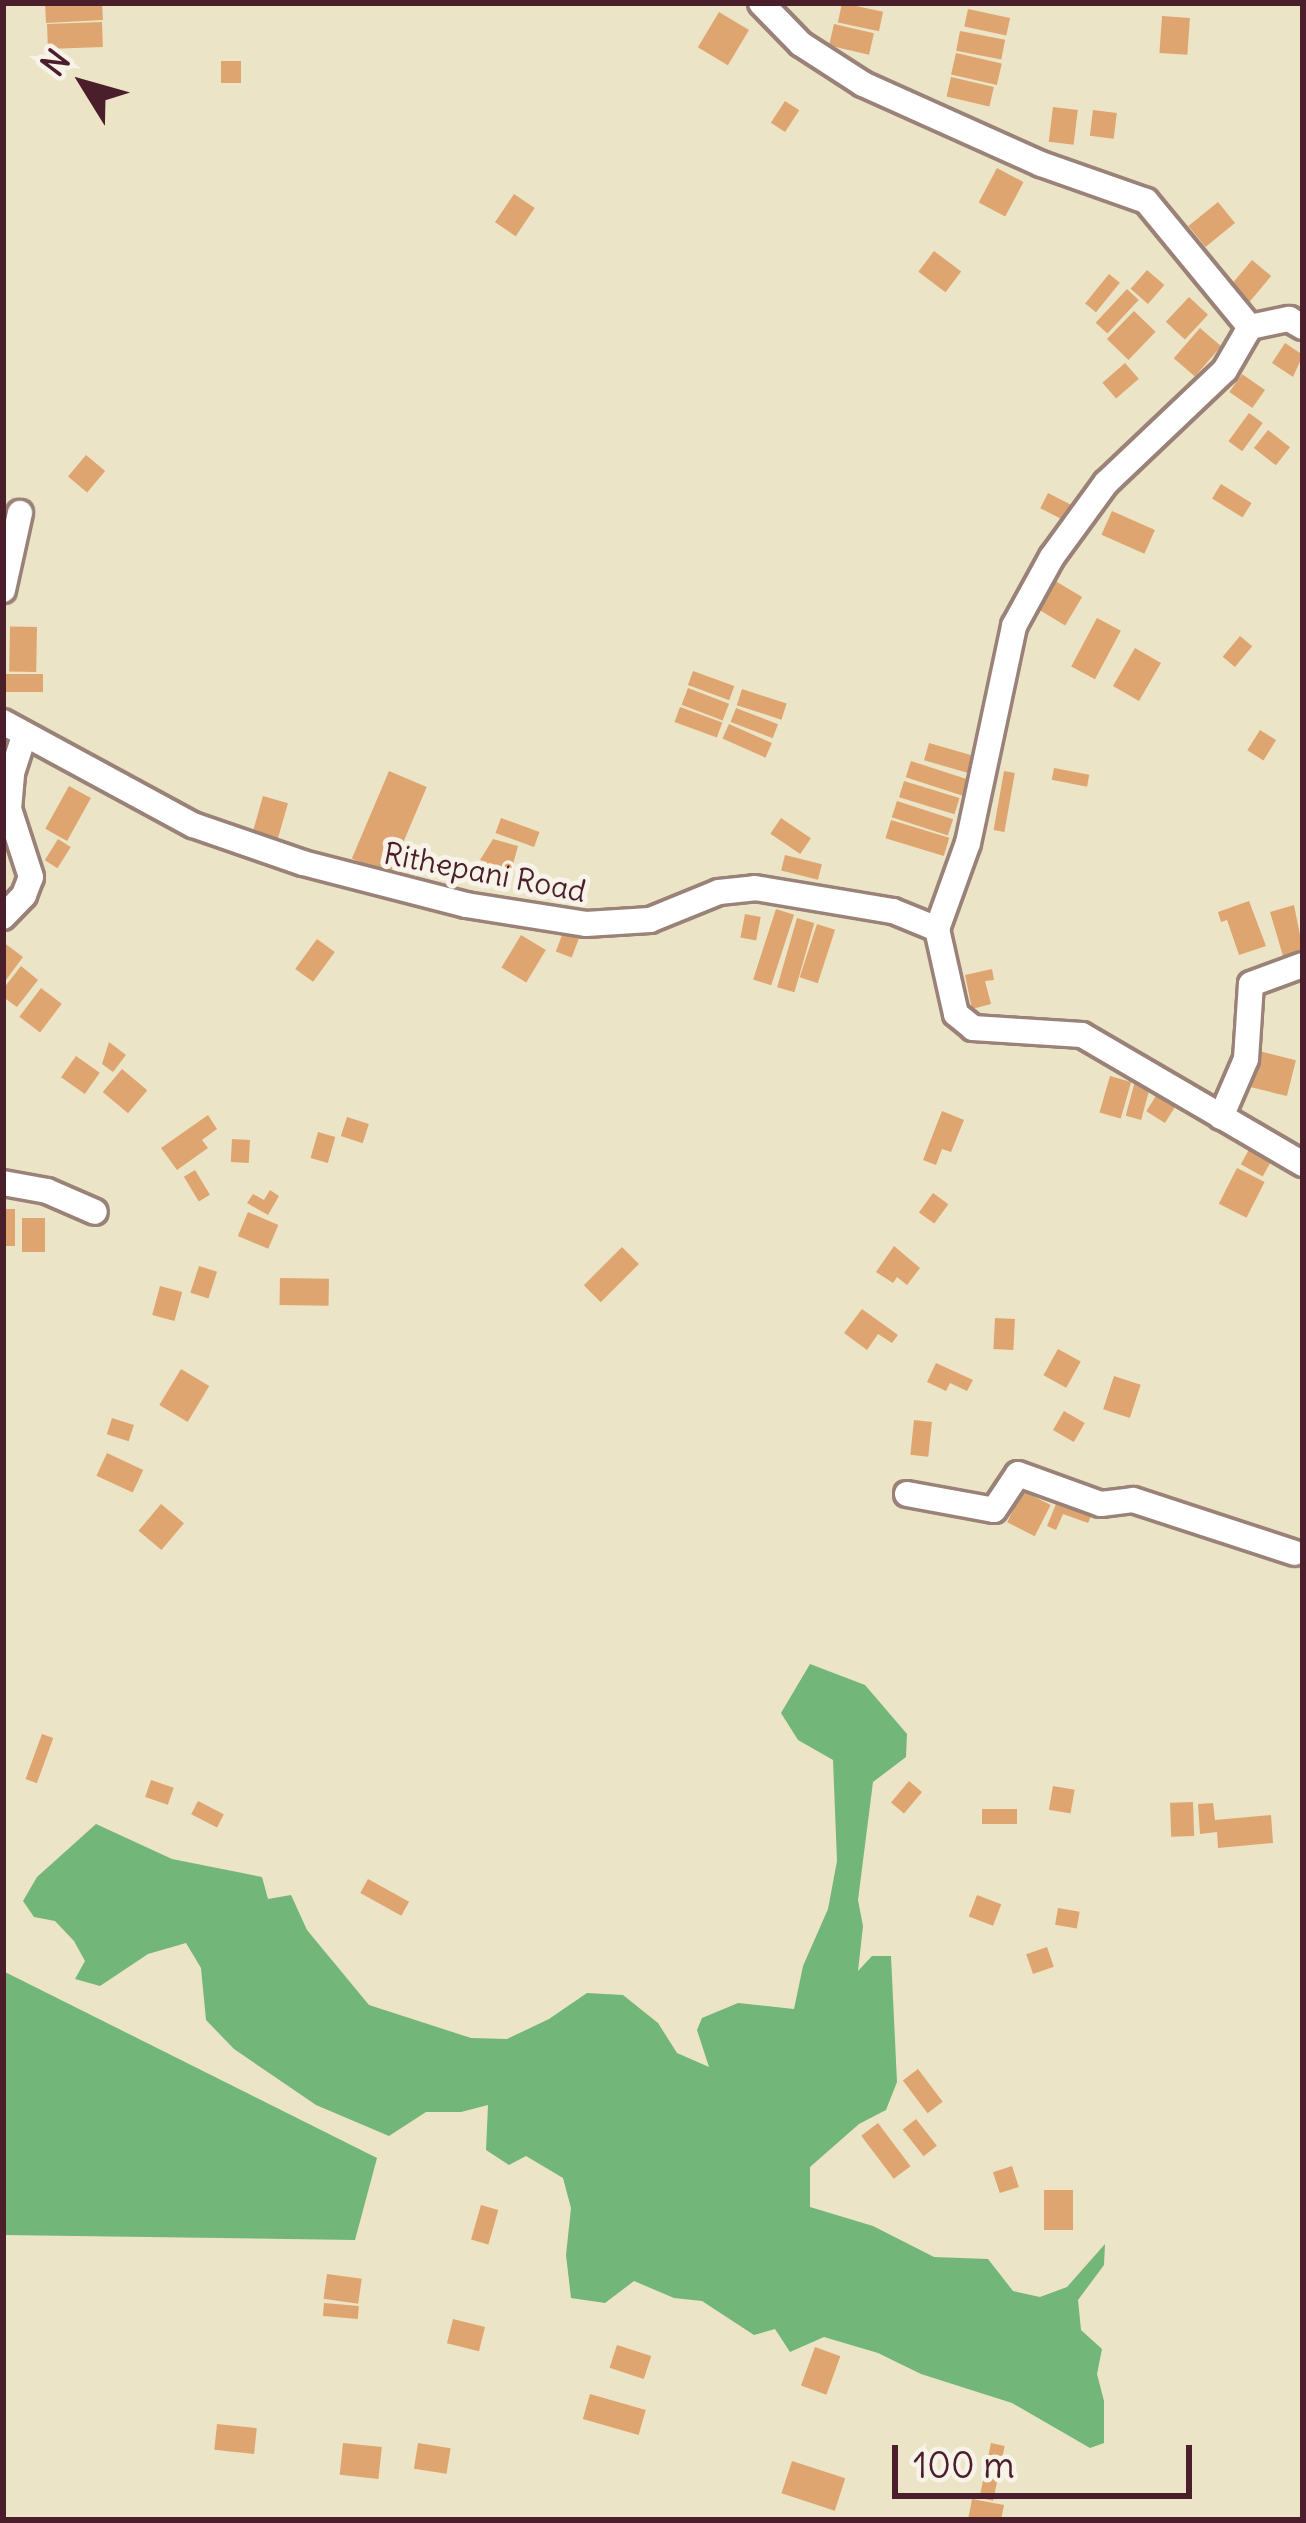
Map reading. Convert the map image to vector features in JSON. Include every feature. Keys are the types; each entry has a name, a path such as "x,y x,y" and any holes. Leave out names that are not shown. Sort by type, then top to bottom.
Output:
{"street":[{"path":"761,3 801,44 863,84 1041,164 1146,201 1250,327"},
{"path":"1303,327 1289,320 1250,327 1225,370 1106,483 1052,557 1015,626 968,843 937,929 956,1014 973,1028 1082,1035 1303,1164"},
{"path":"3,590 20,513"},
{"path":"3,917 24,895 31,877 9,809 14,729"},
{"name":"Rithepani Road","path":"14,729 193,825 303,863 466,905 586,924 650,920 719,892 755,888 892,910 937,929"},
{"path":"1221,1118 1246,1059 1251,984 1303,964"},
{"path":"3,1183 47,1191 95,1212"},
{"path":"908,1494 994,1510 1018,1474 1102,1504 1133,1500 1295,1553"}],"green space":[{"path":"810,1664 865,1685 907,1734 906,1757 873,1782 858,1900 863,1926 858,1971 872,1956 891,1956 897,2082 886,2110 859,2124 810,2167 810,2207 873,2226 934,2257 988,2259 1013,2291 1040,2297 1067,2287 1105,2244 1104,2265 1078,2300 1081,2330 1102,2349 1097,2374 1104,2401 1104,2443 1090,2448 1012,2403 824,2337 790,2352 775,2329 754,2335 702,2301 674,2298 634,2281 605,2303 571,2298 566,2255 571,2208 563,2178 526,2156 509,2165 486,2150 488,2105 461,2112 426,2112 389,2136 316,2105 234,2049 206,2020 201,1968 186,1943 148,1954 100,1986 75,1979 85,1961 74,1941 55,1921 34,1917 23,1901 37,1877 96,1824 172,1859 262,1877 268,1899 291,1895 307,1930 369,2005 471,2038 507,2039 587,1993 623,1995 658,2023 677,2053 709,2067 697,2030 702,2018 738,2003 794,2009 803,1966 828,1909 837,1861 833,1760 798,1740 781,1713"},
{"path":"3,1971 377,2158 355,2240 3,2235"}],"building":[{"path":"45,3 102,3 103,20 46,23"},
{"path":"842,3 883,12 879,31 838,23"},
{"path":"968,9 1010,18 1006,36 964,27"},
{"path":"719,12 749,30 728,65 698,47"},
{"path":"1162,16 1190,18 1187,55 1159,53"},
{"path":"102,22 103,47 48,49 47,24"},
{"path":"834,24 874,33 869,55 829,45"},
{"path":"960,31 1005,40 1001,59 956,51"},
{"path":"956,53 1002,64 997,85 951,74"},
{"path":"221,61 241,61 241,83 221,83"},
{"path":"951,77 994,87 989,106 947,96"},
{"path":"785,101 799,110 785,132 771,123"},
{"path":"1053,107 1078,110 1074,145 1049,142"},
{"path":"1093,110 1117,113 1114,139 1090,136"},
{"path":"997,168 1023,182 1005,217 979,202"},
{"path":"514,194 535,208 516,236 495,222"},
{"path":"1218,202 1235,223 1205,247 1188,226"},
{"path":"934,251 961,271 946,292 918,272"},
{"path":"1252,260 1271,276 1245,307 1226,291"},
{"path":"1147,270 1164,285 1148,304 1131,289"},
{"path":"1109,274 1120,283 1096,312 1085,304"},
{"path":"1127,289 1139,300 1107,334 1096,323"},
{"path":"1189,297 1208,315 1185,340 1166,322"},
{"path":"1134,311 1156,332 1128,360 1107,339"},
{"path":"1200,328 1221,346 1195,377 1174,358"},
{"path":"1285,343 1303,355 1293,377 1272,363"},
{"path":"1125,363 1139,379 1116,399 1102,383"},
{"path":"1242,374 1265,390 1252,408 1229,392"},
{"path":"1249,413 1263,423 1242,451 1228,441"},
{"path":"1268,430 1290,447 1276,465 1254,448"},
{"path":"86,455 105,471 87,493 68,476"},
{"path":"1221,484 1252,503 1243,517 1212,498"},
{"path":"1048,493 1079,509 1071,524 1040,508"},
{"path":"1112,511 1155,530 1144,554 1101,535"},
{"path":"1047,576 1082,597 1065,625 1030,604"},
{"path":"1097,618 1121,631 1095,679 1071,667"},
{"path":"10,627 37,627 36,672 9,672"},
{"path":"1240,636 1252,646 1235,667 1223,657"},
{"path":"1135,648 1161,663 1139,701 1113,686"},
{"path":"693,671 734,686 729,700 688,685"},
{"path":"6,674 43,674 43,692 6,692"},
{"path":"688,688 729,704 723,721 682,705"},
{"path":"742,689 787,704 781,720 737,705"},
{"path":"680,707 722,722 717,737 675,722"},
{"path":"736,708 778,724 773,738 731,722"},
{"path":"729,724 772,743 765,758 722,739"},
{"path":"1260,730 1276,740 1263,760 1247,750"},
{"path":"929,743 974,756 969,773 924,760"},
{"path":"911,761 968,780 963,796 906,777"},
{"path":"1054,768 1089,775 1087,787 1052,780"},
{"path":"389,771 427,787 390,874 352,858"},
{"path":"1004,771 1015,773 1004,832 994,830"},
{"path":"904,781 959,798 954,814 899,797"},
{"path":"69,786 91,798 67,841 45,829"},
{"path":"263,796 288,803 278,840 253,833"},
{"path":"897,801 953,819 948,835 892,817"},
{"path":"501,818 540,832 534,847 496,833"},
{"path":"781,818 811,838 800,854 770,834"},
{"path":"891,820 949,838 944,856 885,838"},
{"path":"58,839 71,847 57,868 45,860"},
{"path":"493,839 518,846 508,883 483,876 487,862 480,860"},
{"path":"785,855 822,864 818,880 781,871"},
{"path":"1249,901 1266,946 1239,955 1227,920 1221,922 1218,912"},
{"path":"1294,905 1303,950 1283,956 1270,912"},
{"path":"776,909 794,915 771,985 753,979"},
{"path":"745,914 761,917 756,941 740,938"},
{"path":"797,918 814,923 794,992 777,987"},
{"path":"817,924 835,930 818,983 800,977"},
{"path":"564,930 580,936 572,958 556,951"},
{"path":"521,935 546,950 526,983 501,968"},
{"path":"317,939 335,952 313,982 295,969"},
{"path":"3,942 23,957 3,984"},
{"path":"21,966 38,980 17,1007 3,997 3,989"},
{"path":"992,969 994,980 985,981 991,1004 972,1009 965,975"},
{"path":"41,988 62,1004 40,1032 19,1017"},
{"path":"109,1042 126,1055 113,1072 102,1064"},
{"path":"1259,1051 1296,1060 1287,1096 1250,1087"},
{"path":"76,1056 100,1073 85,1094 61,1077"},
{"path":"122,1069 147,1090 128,1113 103,1092"},
{"path":"1110,1076 1131,1082 1121,1119 1100,1113"},
{"path":"1135,1081 1150,1085 1141,1120 1126,1116"},
{"path":"1159,1091 1178,1103 1165,1123 1146,1111"},
{"path":"942,1111 964,1120 951,1152 942,1149 936,1165 923,1160"},
{"path":"208,1115 217,1129 202,1140 208,1148 177,1170 161,1148"},
{"path":"347,1117 369,1124 363,1143 341,1136"},
{"path":"318,1132 335,1137 328,1163 311,1158"},
{"path":"232,1139 250,1140 249,1163 231,1162"},
{"path":"1251,1146 1273,1158 1263,1176 1241,1164"},
{"path":"1237,1168 1265,1182 1246,1218 1219,1204"},
{"path":"195,1170 210,1195 199,1202 184,1177"},
{"path":"270,1190 279,1196 268,1215 247,1203 253,1194 264,1200"},
{"path":"933,1193 948,1204 934,1224 919,1212"},
{"path":"3,1209 15,1209 15,1246 3,1246"},
{"path":"248,1212 278,1225 268,1249 238,1236"},
{"path":"22,1218 45,1218 45,1252 22,1252"},
{"path":"894,1246 920,1268 907,1285 876,1272"},
{"path":"622,1247 639,1264 601,1302 584,1285"},
{"path":"199,1266 217,1272 208,1299 190,1293"},
{"path":"280,1278 329,1279 329,1306 280,1305"},
{"path":"160,1286 182,1292 174,1321 152,1315"},
{"path":"862,1309 898,1335 892,1343 878,1334 867,1350 844,1333"},
{"path":"995,1318 1015,1319 1013,1350 993,1349"},
{"path":"1058,1349 1081,1362 1066,1388 1043,1375"},
{"path":"936,1363 973,1380 967,1391 950,1383 946,1391 927,1382"},
{"path":"181,1369 209,1386 188,1422 159,1405"},
{"path":"1114,1376 1141,1385 1130,1418 1103,1409"},
{"path":"1064,1411 1085,1423 1074,1442 1053,1430"},
{"path":"112,1418 134,1425 129,1441 107,1434"},
{"path":"914,1420 932,1422 928,1457 910,1455"},
{"path":"107,1453 143,1470 133,1493 96,1476"},
{"path":"1023,1491 1051,1505 1035,1536 1007,1522"},
{"path":"1058,1499 1093,1512 1088,1523 1063,1514 1056,1530 1047,1526"},
{"path":"161,1504 184,1523 161,1550 139,1531"},
{"path":"42,1734 53,1738 37,1783 26,1779"},
{"path":"151,1780 174,1788 168,1805 145,1797"},
{"path":"909,1781 922,1792 904,1813 891,1802"},
{"path":"1053,1786 1075,1790 1070,1813 1049,1810"},
{"path":"198,1801 224,1814 217,1828 191,1814"},
{"path":"1193,1802 1194,1836 1171,1837 1170,1803"},
{"path":"1213,1803 1215,1820 1271,1815 1273,1843 1218,1848 1217,1832 1200,1834 1198,1804"},
{"path":"982,1809 1017,1809 1017,1824 982,1824"},
{"path":"368,1879 409,1902 401,1916 360,1893"},
{"path":"977,1895 1001,1904 993,1926 969,1916"},
{"path":"1058,1908 1080,1912 1077,1929 1055,1925"},
{"path":"1047,1947 1054,1967 1033,1974 1026,1954"},
{"path":"918,2069 943,2102 928,2113 903,2080"},
{"path":"916,2119 937,2146 924,2156 903,2129"},
{"path":"878,2123 910,2166 894,2179 861,2136"},
{"path":"1012,2166 1019,2187 1000,2193 993,2172"},
{"path":"1044,2190 1073,2190 1073,2230 1044,2230"},
{"path":"481,2205 498,2210 488,2245 471,2240"},
{"path":"327,2274 362,2279 358,2304 324,2299"},
{"path":"324,2303 359,2306 358,2319 323,2316"},
{"path":"453,2319 485,2327 479,2351 447,2343"},
{"path":"617,2345 651,2356 644,2379 610,2368"},
{"path":"815,2347 840,2356 826,2395 801,2386"},
{"path":"590,2394 646,2410 639,2435 583,2419"},
{"path":"217,2424 257,2428 254,2454 214,2450"},
{"path":"343,2443 382,2447 378,2479 340,2475"},
{"path":"418,2443 451,2448 447,2474 414,2469"},
{"path":"991,2443 1005,2446 993,2501 979,2498"},
{"path":"792,2461 845,2478 835,2511 781,2493"},
{"path":"972,2499 1004,2505 1001,2520 968,2520"}]}
